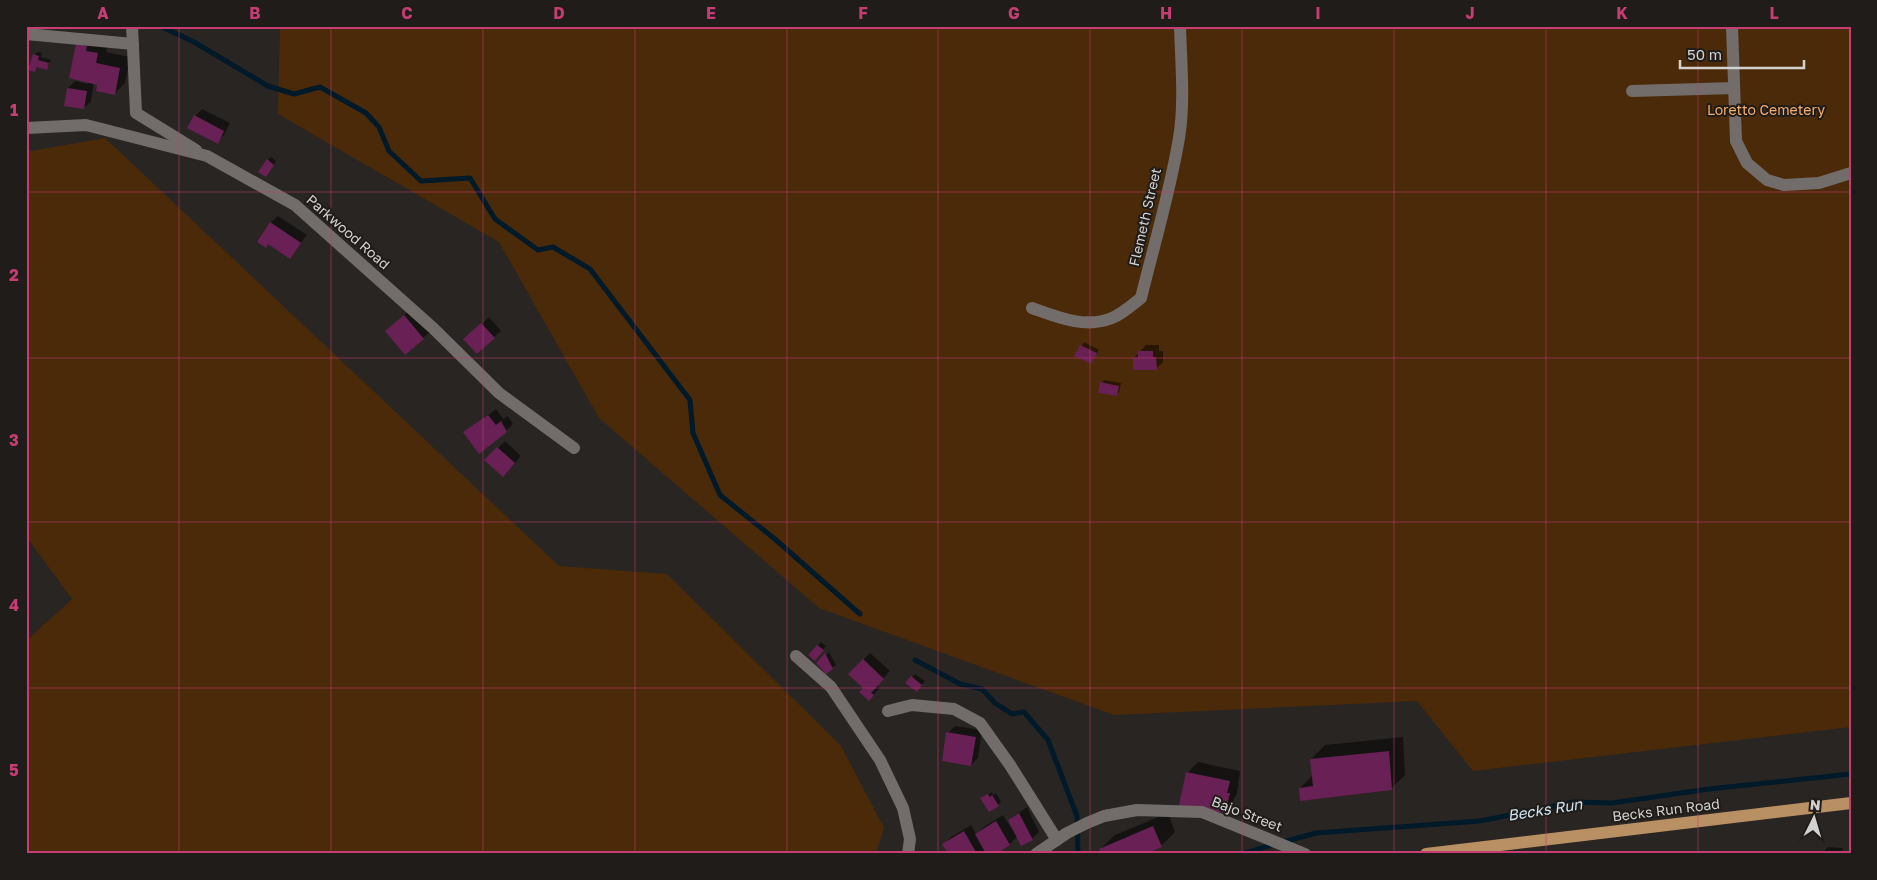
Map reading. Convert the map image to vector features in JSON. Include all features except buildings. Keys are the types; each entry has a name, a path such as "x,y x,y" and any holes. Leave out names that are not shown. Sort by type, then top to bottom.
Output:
{"main road":[{"name":"Becks Run Road","path":"1426,854 1851,803"}],"street":[{"path":"132,26 136,112 207,156"},
{"name":"Flemeth Street","path":"1032,308 1064,319 1091,323 1112,318 1141,298 1179,136 1181,94 1180,26"},
{"path":"1732,26 1736,141 1747,163 1767,180 1784,185 1819,183 1851,173"},
{"path":"26,34 133,44"},
{"path":"1632,91 1734,88"},
{"name":"Parkwood Road","path":"26,128 86,125 207,156 295,205 433,328 498,393 574,448"},
{"path":"796,656 832,687 880,760 903,808 910,839 908,854"},
{"path":"888,711 912,705 954,709 980,723 1062,836"},
{"name":"Bajo Street","path":"1036,854 1062,836 1104,816 1137,810 1202,812 1302,852"}],"green space":[{"name":"Loretto Cemetery","path":"280,26 1851,26 1851,727 1473,771 1417,701 1114,715 819,608 599,418 499,242 278,114"},
{"path":"105,138 559,566 667,574 841,746 884,828 876,854 26,854 26,641 72,599 26,536 26,152"}],"waterway":[{"path":"160,26 194,42 268,86 294,94 320,87 366,113 379,127 389,151 421,181 470,178 495,219 538,250 553,247 590,269 690,400 693,433 720,495 776,540 860,614"},
{"path":"915,660 960,684 982,689 995,703 1012,714 1024,712 1048,740 1077,816 1078,854"},
{"name":"Becks Run","path":"1283,842 1316,833 1480,821 1574,802 1612,803 1709,789 1851,774"},
{"name":"Becks Run","path":"1242,854 1275,844"}]}
